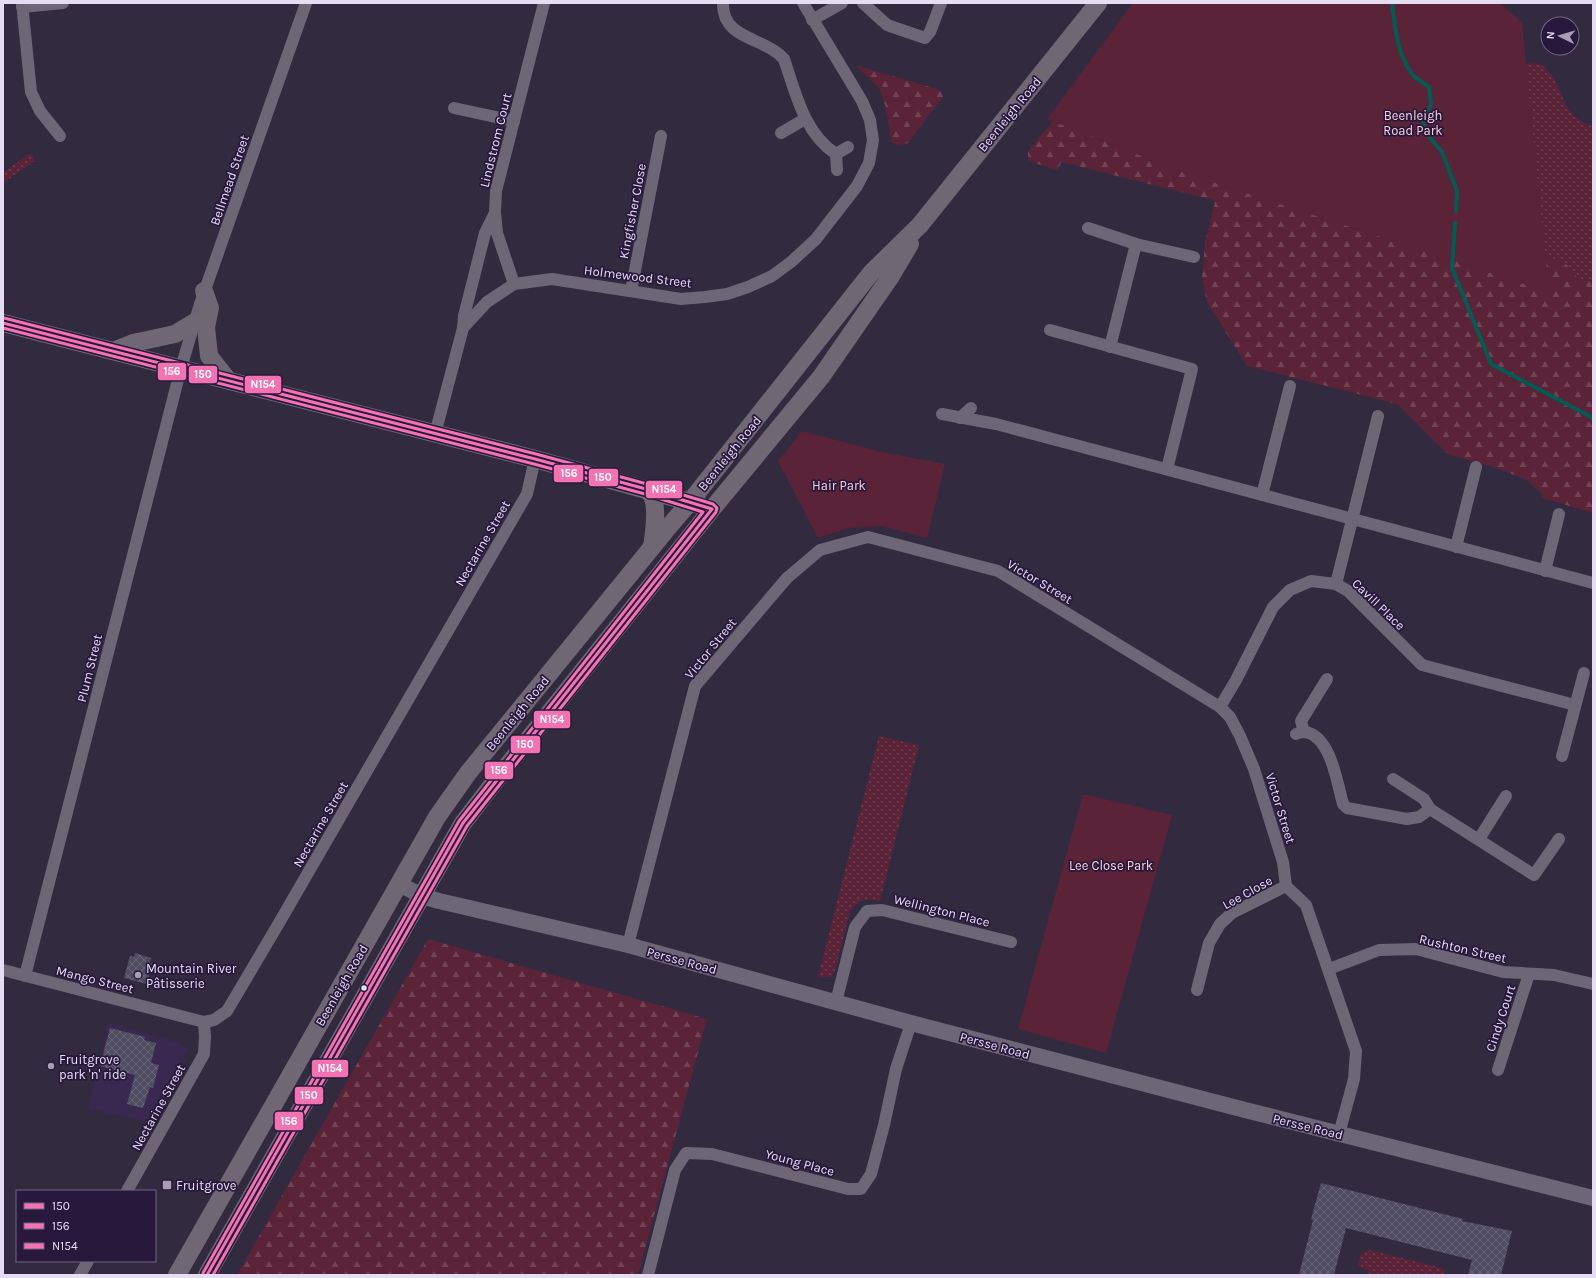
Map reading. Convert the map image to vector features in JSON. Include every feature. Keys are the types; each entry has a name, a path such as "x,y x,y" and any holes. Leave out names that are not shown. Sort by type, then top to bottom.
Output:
{"main road":[{"name":"Beenleigh Road","path":"177,1275 437,817 468,773 652,546 690,502 871,273 920,225 1098,3"},
{"name":"Beenleigh Road","path":"207,1275 463,823 712,509 821,377 891,276 920,225"},
{"path":"204,291 210,308 206,327 209,356 228,380"},
{"path":"113,351 133,343 175,334 195,322"},
{"path":"3,323 535,459 646,489 712,509"},
{"path":"646,489 652,496 654,508 655,529 652,546"}],"street":[{"path":"60,136 40,111 30,92 22,5 63,3"},
{"name":"Bellmead Street","path":"181,368 204,291 306,3"},
{"name":"Lindstrom Court","path":"514,284 497,233 495,212 496,191 544,3"},
{"path":"723,3 723,10 731,28 778,52 784,59 805,119 824,146 836,154"},
{"name":"Holmewood Street","path":"435,434 462,328 487,302 514,284 552,279 681,299 713,296 748,287 772,276 791,262 816,239 857,186 869,163 873,140 870,120 862,102 803,3"},
{"path":"812,20 842,3"},
{"path":"863,3 887,26 924,38 930,32 941,3"},
{"path":"454,108 514,121"},
{"path":"780,133 805,119"},
{"name":"Kingfisher Close","path":"631,291 661,136"},
{"path":"836,154 848,147"},
{"path":"836,154 837,170"},
{"path":"462,328 485,233 495,212"},
{"path":"1088,228 1136,244 1194,257"},
{"path":"1110,347 1136,244"},
{"path":"1050,330 1192,369 1167,470"},
{"name":"Plum Street","path":"25,976 181,368"},
{"path":"1262,495 1290,386"},
{"path":"960,418 971,408"},
{"path":"942,414 996,424 1593,583"},
{"path":"1336,584 1378,416"},
{"name":"Nectarine Street","path":"128,1190 204,1054 204,1022 214,1020 227,1011 275,930 527,494 535,459"},
{"path":"1456,547 1476,467"},
{"path":"1546,571 1560,514"},
{"name":"Victor Street","path":"628,945 694,686 788,578 820,550 868,537 998,570 1220,707 1230,717 1254,769 1283,862 1286,886"},
{"name":"Cavill Place","path":"1220,707 1236,680 1274,607 1290,590 1311,581 1336,584 1348,591 1422,665 1575,705"},
{"path":"1562,756 1584,673"},
{"path":"1327,679 1301,721 1300,733 1318,738 1328,750 1343,804 1347,808 1407,820 1419,817 1430,809"},
{"path":"1393,779 1424,799 1430,809 1534,875 1559,839"},
{"path":"1479,840 1506,796"},
{"name":"Persse Road","path":"399,884 422,896 628,945 910,1023 1593,1198"},
{"path":"1286,886 1306,905 1356,1051 1354,1079 1339,1134"},
{"name":"Lee Close","path":"1197,990 1209,943 1220,924 1232,913 1286,886"},
{"name":"Wellington Place","path":"836,1002 855,927 866,911 882,910 1011,942"},
{"name":"Rushton Street","path":"1329,969 1379,950 1416,950 1503,972 1554,975 1593,984"},
{"name":"Mango Street","path":"3,970 204,1022"},
{"name":"Cindy Court","path":"1498,1070 1528,974"},
{"name":"Young Place","path":"648,1275 675,1170 686,1153 712,1154 848,1189 861,1189 870,1174 884,1125 896,1069 910,1023"},
{"path":"80,1275 87,1262"}],"shaded area":[{"path":"108,1023 176,1042 189,1049 145,1121 88,1109"}],"green space":[{"path":"1133,3 1547,256 1567,265 1578,279 1593,282 1593,513 1542,498 1542,494 1527,480 1493,467 1449,455 1397,404 1247,366 1207,302 1202,278 1205,242 1215,202 1213,200 1061,162 1058,170 1028,160 1028,151 1062,112"},
{"name":"Beenleigh Road Park","path":"1133,3 1500,3 1522,22 1549,292 1182,172 1047,119"},
{"path":"1223,3 1518,66 1533,63 1547,69 1556,82 1566,105 1572,113 1577,118 1593,126 1593,282 1577,279 1567,265 1547,256 1142,40"},
{"path":"855,65 937,89 941,92 943,97 908,143 896,145 892,143 885,105 880,89"},
{"path":"31,153 35,161 3,183 3,172"},
{"name":"Hair Park","path":"802,431 882,452 945,464 927,538 881,526 848,528 818,538 778,461"},
{"path":"879,736 919,745 880,901 865,900 855,906 849,915 835,971 831,977 818,977"},
{"name":"Lee Close Park","path":"1083,794 1172,815 1106,1053 1018,1029"},
{"path":"428,939 707,1019 638,1275 237,1275"},
{"path":"1371,1250 1443,1268 1446,1275 1368,1275 1368,1270 1358,1266 1361,1253"}],"building":[{"path":"135,953 151,958 150,963 152,963 147,984 124,978 130,956 134,957"},
{"path":"110,1028 145,1037 144,1040 156,1043 151,1063 159,1065 153,1088 150,1087 143,1108 127,1104 135,1075 100,1066"},
{"path":"1321,1183 1463,1219 1462,1221 1512,1231 1501,1275 1468,1275 1472,1260 1346,1228 1334,1275 1299,1275 1313,1220 1311,1219"}],"waterway":[{"path":"1392,3 1394,22 1403,58 1412,74 1429,87 1431,104 1423,122 1426,133 1442,152 1457,191 1456,211"},
{"path":"1455,223 1452,268 1491,364 1593,418"}],"transit line":[{"name":"N154","path":"4,318 536,454 647,484 713,504 717,508 716,512 467,826 213,1275"},
{"name":"150","path":"3,323 535,459 646,489 712,509 463,823 207,1275"},
{"name":"156","path":"3,328 534,464 645,494 703,512 459,821 203,1273"}],"place":[{"name":"Mountain River Pâtisserie","path":"138,975"},
{"name":"Fruitgrove park 'n' ride","path":"51,1066"},
{"name":"Fruitgrove","path":"167,1185"}]}
